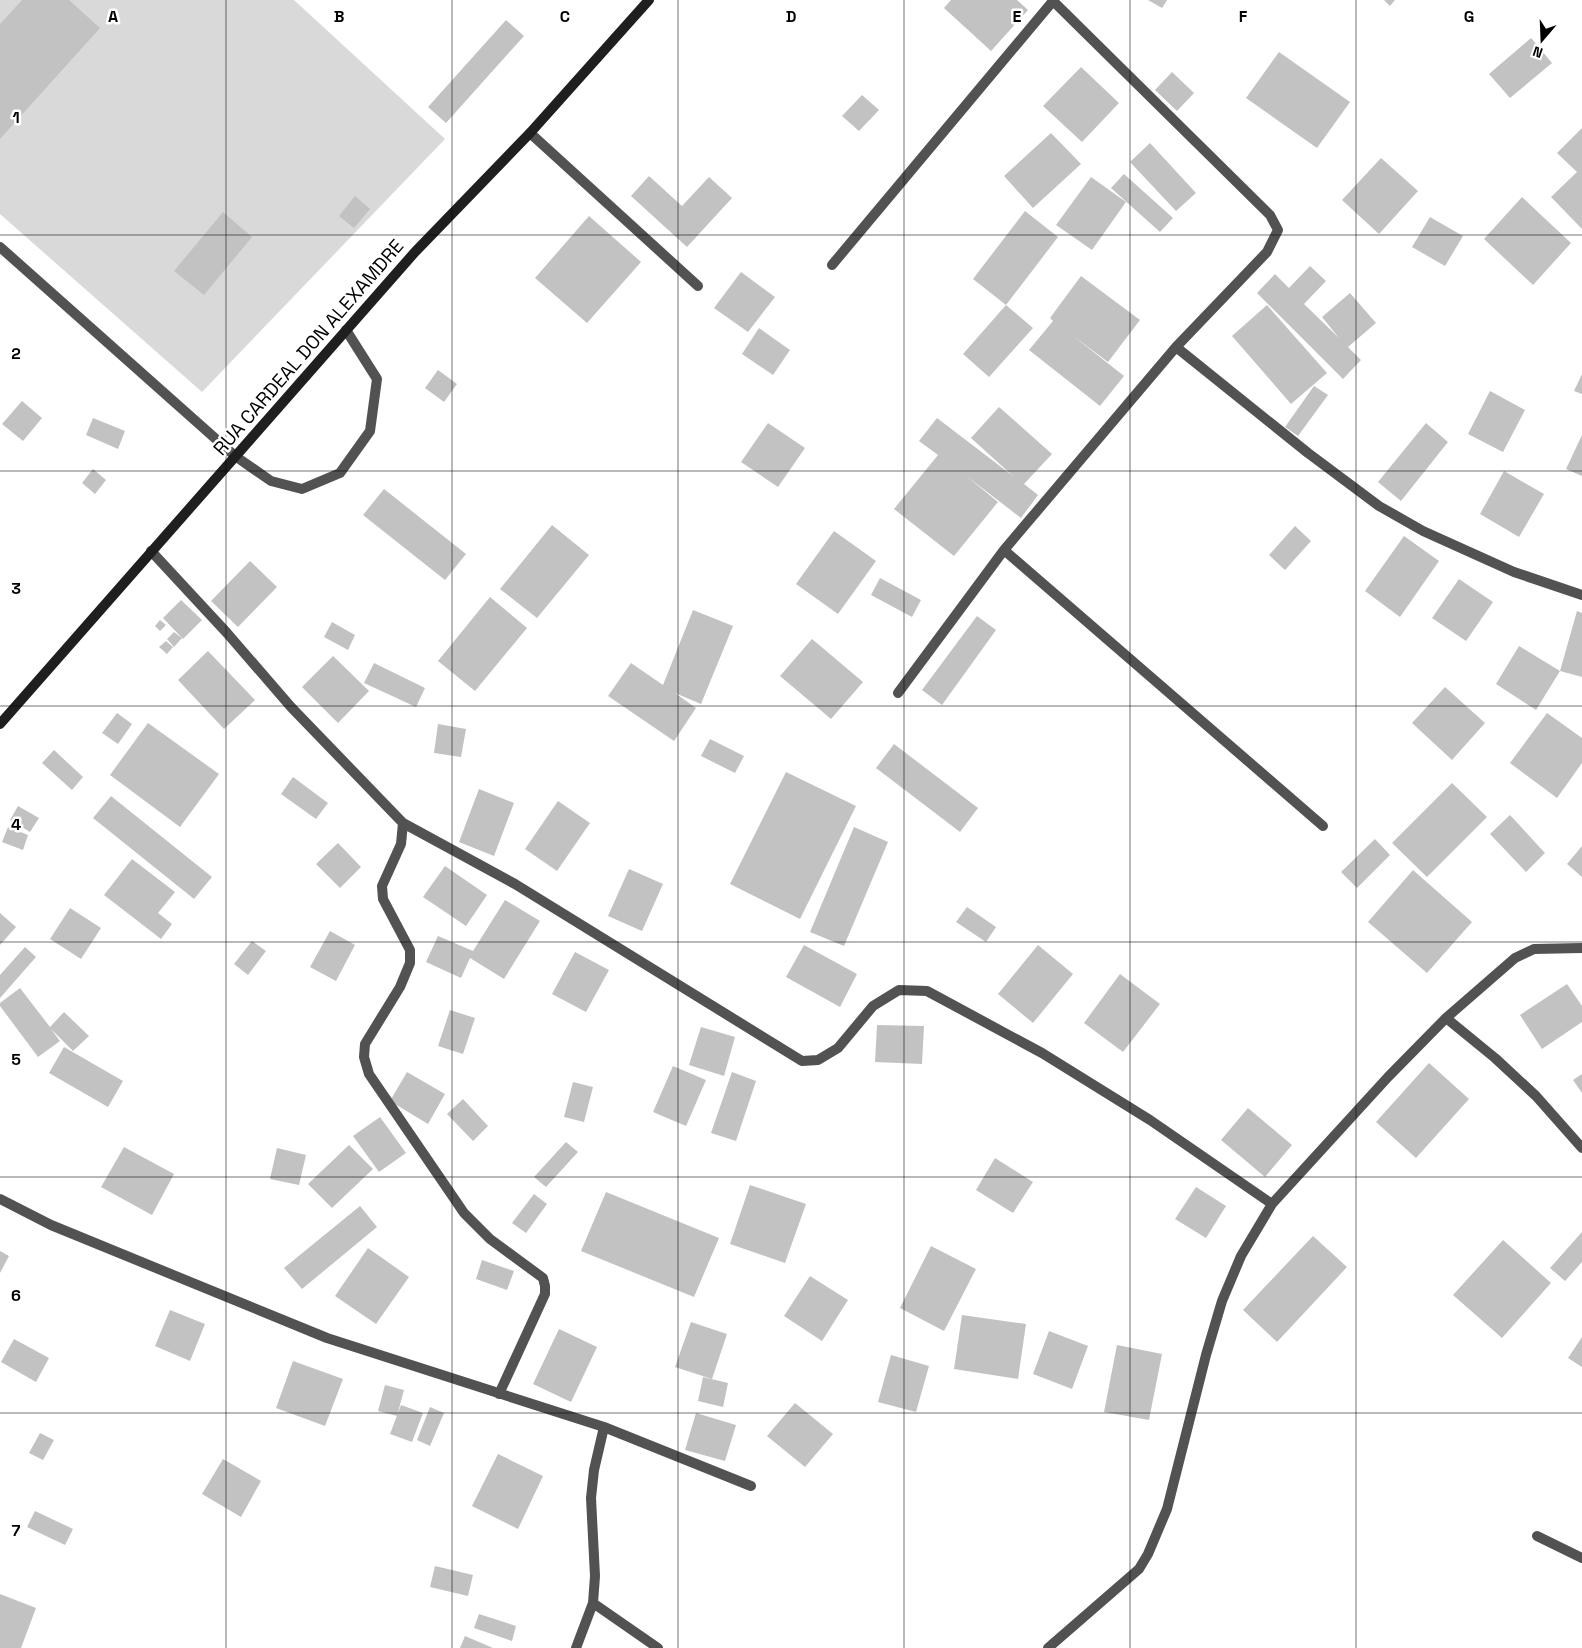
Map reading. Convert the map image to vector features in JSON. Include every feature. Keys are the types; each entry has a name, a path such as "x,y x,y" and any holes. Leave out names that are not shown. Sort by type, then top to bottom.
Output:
{"main road":[{"name":"RUA CARDEAL DON ALEXAMDRE","path":"0,724 414,252 530,133 649,0"}],"street":[{"path":"832,265 1052,1 1270,215 1278,230 1267,252 1176,347 1004,550 898,693"},
{"path":"530,133 698,286"},
{"path":"0,247 235,456 271,480 302,489 340,473 370,431 377,379 346,330"},
{"path":"1176,347 1379,506 1423,531 1514,572 1582,595"},
{"path":"1004,550 1323,826"},
{"path":"151,551 292,707 404,823 515,884 802,1062 818,1060 838,1048 872,1006 899,990 927,991 1042,1053 1150,1120 1272,1204"},
{"path":"404,823 401,844 382,886 382,899 410,950 410,963 400,987 365,1044 364,1057 369,1074 464,1213 490,1238 542,1278 545,1294 499,1394"},
{"path":"1048,1648 1139,1569 1148,1554 1167,1509 1206,1355 1222,1302 1241,1256 1272,1204 1388,1077 1446,1018 1515,958 1534,949 1582,948"},
{"path":"1446,1018 1495,1058 1536,1096 1582,1148"},
{"path":"0,1199 51,1225 326,1338 604,1427 751,1486"},
{"path":"576,1648 593,1603 595,1576 591,1498 594,1470 604,1427"},
{"path":"1537,1536 1582,1558"},
{"path":"593,1603 658,1648"}],"shaded area":[{"path":"0,0 294,0 445,139 202,392 0,214"}],"building":[{"path":"22,0 69,0 100,28 0,139 0,24"},
{"path":"951,0 1017,0 1028,10 991,51 944,8"},
{"path":"1148,0 1167,0 1162,8"},
{"path":"1384,0 1395,0 1390,6"},
{"path":"506,20 524,36 446,123 428,107"},
{"path":"1531,38 1552,63 1510,98 1489,74"},
{"path":"1279,52 1350,102 1317,148 1246,98"},
{"path":"1081,67 1119,103 1082,142 1043,106"},
{"path":"1172,72 1194,93 1177,111 1155,90"},
{"path":"862,95 879,110 859,131 842,116"},
{"path":"1582,128 1582,229 1551,197 1577,172 1557,153"},
{"path":"1051,133 1081,164 1033,208 1004,176"},
{"path":"1150,143 1196,193 1176,211 1130,162"},
{"path":"1381,158 1418,191 1379,234 1342,200"},
{"path":"1124,174 1173,218 1160,232 1111,188"},
{"path":"649,176 682,206 709,177 732,198 687,247 631,196"},
{"path":"1091,177 1126,202 1092,250 1056,225"},
{"path":"355,196 370,209 354,228 339,216"},
{"path":"1522,197 1571,243 1533,285 1484,239"},
{"path":"1025,211 1058,237 1006,305 973,279"},
{"path":"223,212 252,237 204,295 174,271"},
{"path":"589,216 641,262 587,323 535,278"},
{"path":"1430,217 1463,236 1445,266 1412,247"},
{"path":"1310,266 1326,281 1304,304 1339,338 1322,317 1350,293 1376,323 1348,347 1361,360 1343,379 1257,293 1275,274 1289,288"},
{"path":"741,272 775,297 748,332 714,308"},
{"path":"1081,276 1140,320 1108,362 1072,335 1124,376 1100,406 1029,350 1053,321 1050,318"},
{"path":"1006,305 1033,328 989,377 963,354"},
{"path":"1267,305 1327,373 1291,404 1232,336"},
{"path":"759,328 790,350 773,375 742,354"},
{"path":"438,370 457,384 444,402 425,388"},
{"path":"1582,374 1582,394 1574,391"},
{"path":"1314,386 1328,395 1298,436 1285,427"},
{"path":"1490,391 1525,410 1503,452 1468,434"},
{"path":"22,401 42,418 23,441 2,424"},
{"path":"999,407 1052,454 1024,484 1038,495 1021,518 965,475 998,502 954,556 894,509 938,455 919,441 937,418 1013,476 971,438"},
{"path":"93,418 125,431 118,449 86,435"},
{"path":"768,423 805,448 778,487 741,462"},
{"path":"1426,423 1448,442 1401,501 1378,482"},
{"path":"1582,435 1582,476 1566,469"},
{"path":"93,469 106,480 95,494 82,483"},
{"path":"1504,471 1544,494 1519,537 1480,514"},
{"path":"384,489 466,554 445,580 363,515"},
{"path":"552,525 589,555 537,618 500,589"},
{"path":"1295,526 1311,541 1285,570 1269,555"},
{"path":"834,531 876,561 838,614 796,584"},
{"path":"1404,536 1439,561 1400,617 1365,591"},
{"path":"250,561 277,587 238,627 211,601"},
{"path":"880,578 921,600 912,617 871,595"},
{"path":"1459,579 1493,602 1466,641 1432,618"},
{"path":"490,597 527,628 475,691 438,661"},
{"path":"181,600 202,620 183,639 163,618"},
{"path":"693,610 733,626 701,704 675,693 696,708 674,741 608,696 631,663 663,685"},
{"path":"1577,611 1582,613 1582,677 1560,671"},
{"path":"977,616 996,630 942,705 922,690"},
{"path":"160,620 166,625 160,631 155,626"},
{"path":"332,622 355,635 348,650 324,637"},
{"path":"174,632 182,638 174,647 167,639"},
{"path":"812,639 863,682 831,719 780,676"},
{"path":"166,641 173,647 167,654 159,647"},
{"path":"1519,646 1560,671 1536,710 1496,684"},
{"path":"208,651 255,700 224,729 178,680"},
{"path":"333,656 369,691 338,723 302,687"},
{"path":"374,663 425,688 416,707 364,683"},
{"path":"1445,687 1485,723 1452,760 1412,723"},
{"path":"117,713 132,724 118,744 102,733"},
{"path":"1547,713 1582,738 1582,763 1557,798 1510,763"},
{"path":"148,723 219,774 180,827 110,775"},
{"path":"438,724 466,729 461,757 434,753"},
{"path":"710,739 744,756 735,773 701,756"},
{"path":"894,744 978,808 960,832 876,768"},
{"path":"54,750 83,777 72,790 42,763"},
{"path":"786,772 856,806 800,919 730,884"},
{"path":"293,777 328,803 316,819 281,794"},
{"path":"1452,783 1487,817 1427,877 1392,843"},
{"path":"479,789 514,803 494,856 459,842"},
{"path":"111,796 212,877 194,899 93,818"},
{"path":"558,801 590,823 557,871 525,849"},
{"path":"18,806 39,818 30,832 10,820"},
{"path":"1510,815 1545,853 1526,872 1490,834"},
{"path":"8,827 28,835 23,850 2,842"},
{"path":"854,827 888,842 844,946 810,932"},
{"path":"1375,839 1390,855 1357,888 1341,872"},
{"path":"338,843 361,867 340,888 316,864"},
{"path":"1582,846 1582,877 1567,864"},
{"path":"132,859 175,892 158,913 172,924 161,939 104,895"},
{"path":"445,866 487,895 466,926 423,897"},
{"path":"629,869 663,884 642,931 608,916"},
{"path":"1413,870 1472,922 1427,973 1368,922"},
{"path":"505,900 540,921 504,979 470,958 461,978 426,962 438,936 473,951"},
{"path":"967,907 996,927 986,942 956,922"},
{"path":"70,908 101,928 81,959 50,939"},
{"path":"0,913 16,927 0,945"},
{"path":"330,931 355,945 336,981 310,967"},
{"path":"252,941 266,951 248,975 234,964"},
{"path":"804,945 857,974 840,1007 786,977"},
{"path":"1038,945 1073,974 1033,1023 998,994"},
{"path":"25,947 36,957 0,998 0,975"},
{"path":"575,952 609,970 586,1012 552,994"},
{"path":"1120,974 1160,1004 1123,1052 1084,1023"},
{"path":"1567,984 1582,1006 1582,1022 1542,1049 1520,1015"},
{"path":"20,988 50,1027 64,1012 89,1036 73,1051 51,1029 60,1041 38,1057 0,1006 0,1003"},
{"path":"450,1010 475,1018 463,1054 438,1046"},
{"path":"877,1025 924,1026 922,1064 875,1062"},
{"path":"701,1027 735,1037 724,1076 689,1065"},
{"path":"64,1047 123,1081 108,1107 49,1073"},
{"path":"1429,1063 1469,1099 1416,1158 1376,1122"},
{"path":"673,1066 706,1080 686,1126 653,1112"},
{"path":"407,1072 445,1094 428,1124 390,1101"},
{"path":"732,1072 756,1081 736,1141 711,1133"},
{"path":"1582,1074 1582,1093 1573,1080"},
{"path":"573,1082 593,1087 584,1122 564,1117"},
{"path":"463,1099 488,1126 473,1141 447,1114"},
{"path":"1248,1108 1292,1145 1265,1177 1221,1140"},
{"path":"380,1117 406,1153 379,1172 353,1136"},
{"path":"566,1142 578,1152 546,1187 534,1177"},
{"path":"349,1145 373,1169 332,1208 308,1184"},
{"path":"124,1147 174,1174 152,1215 101,1187"},
{"path":"277,1148 306,1155 299,1185 270,1179"},
{"path":"995,1158 1033,1182 1013,1213 976,1190"},
{"path":"750,1185 806,1204 785,1263 730,1244"},
{"path":"1196,1187 1226,1206 1206,1238 1175,1219"},
{"path":"606,1192 719,1238 694,1297 581,1251"},
{"path":"534,1194 547,1204 526,1233 512,1223"},
{"path":"360,1206 377,1227 302,1289 284,1268"},
{"path":"1582,1232 1582,1262 1565,1281 1550,1268"},
{"path":"1313,1236 1347,1267 1277,1342 1243,1310"},
{"path":"1503,1240 1551,1283 1502,1338 1453,1295"},
{"path":"931,1246 976,1269 944,1331 900,1308"},
{"path":"368,1248 409,1277 376,1324 335,1296"},
{"path":"0,1251 9,1256 0,1273"},
{"path":"482,1260 514,1271 507,1290 476,1279"},
{"path":"810,1276 848,1300 822,1341 784,1316"},
{"path":"170,1310 205,1324 190,1361 155,1346"},
{"path":"962,1315 1026,1324 1018,1379 954,1369"},
{"path":"691,1322 727,1334 712,1379 675,1367"},
{"path":"559,1329 597,1347 571,1402 533,1384"},
{"path":"1049,1331 1088,1346 1072,1389 1033,1374"},
{"path":"1582,1337 1582,1367 1568,1358"},
{"path":"14,1339 49,1358 36,1382 1,1362"},
{"path":"1117,1345 1162,1354 1149,1420 1104,1412"},
{"path":"891,1355 929,1366 916,1412 878,1402"},
{"path":"293,1361 343,1379 325,1426 276,1408"},
{"path":"703,1377 728,1383 723,1407 698,1401"},
{"path":"385,1385 404,1390 397,1416 378,1411"},
{"path":"795,1403 833,1434 805,1467 767,1436"},
{"path":"401,1405 423,1413 412,1442 390,1434"},
{"path":"430,1407 444,1413 430,1446 417,1440"},
{"path":"696,1413 736,1425 725,1461 685,1450"},
{"path":"40,1433 54,1440 43,1460 29,1453"},
{"path":"498,1454 543,1476 518,1529 472,1506"},
{"path":"223,1459 261,1481 241,1517 202,1494"},
{"path":"35,1511 73,1529 65,1545 27,1527"},
{"path":"435,1566 473,1575 468,1596 430,1587"},
{"path":"0,1594 36,1608 21,1648 0,1648"},
{"path":"479,1614 516,1626 512,1641 474,1628"},
{"path":"465,1636 493,1648 460,1648"}]}
